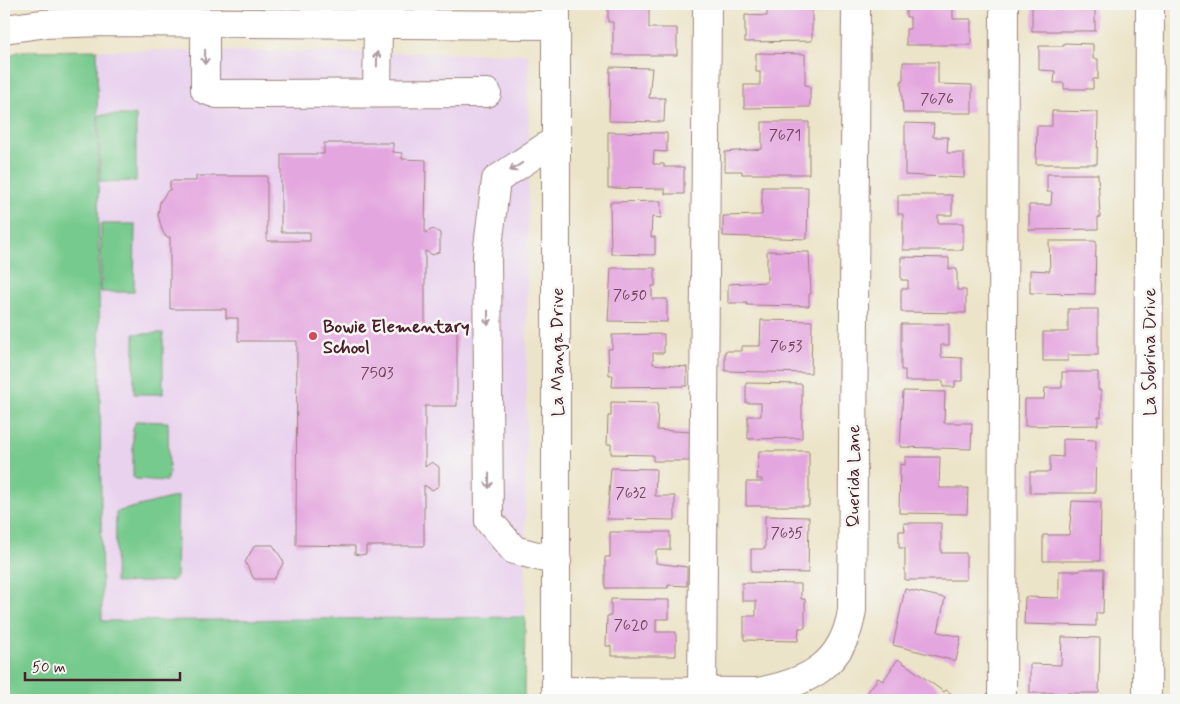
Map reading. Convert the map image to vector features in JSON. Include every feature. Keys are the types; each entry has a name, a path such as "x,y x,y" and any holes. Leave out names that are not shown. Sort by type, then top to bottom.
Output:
{"street":[{"path":"702,692 707,4"},
{"name":"Querida Lane","path":"556,696 757,692 786,687 816,673 839,651 849,631 852,610 856,4"},
{"path":"1002,700 1004,4"},
{"name":"La Sobrina Drive","path":"1147,700 1150,4"},
{"path":"4,29 107,13 205,23 260,14 396,17 556,14"},
{"name":"La Manga Drive","path":"556,14 556,696"},
{"path":"377,93 396,17"},
{"path":"205,23 205,90 217,94 487,93"},
{"path":"556,140 496,180 487,254 489,521 514,550 557,561"}],"shaded area":[{"name":"Bowie Elementary School","path":"97,50 529,54 525,617 102,621"}],"green space":[{"path":"97,50 102,621 525,617 524,700 4,700 4,57 21,51"},
{"path":"99,115 136,115 136,181 100,182"},
{"path":"101,224 135,224 134,292 101,292"},
{"path":"163,333 163,394 134,394 134,334"},
{"path":"136,421 168,422 169,474 166,481 136,479 133,477 133,429"},
{"path":"178,496 176,577 172,581 115,583 116,512"}],"building":[{"path":"613,4 649,4 649,28 677,28 677,55 613,55 613,22 608,22 608,6 613,6"},
{"path":"751,4 812,4 812,41 745,42 745,15 767,16 767,9 751,9"},
{"path":"906,4 943,4 943,7 953,7 953,19 971,19 971,45 906,45 906,29 910,29 910,17 906,17"},
{"path":"1055,4 1095,4 1095,31 1032,31 1032,5 1055,6"},
{"path":"1064,43 1093,44 1093,59 1098,59 1098,79 1093,79 1093,89 1064,89 1064,83 1054,83 1055,71 1039,70 1039,46 1064,46"},
{"path":"756,53 805,54 805,85 810,86 810,107 744,108 744,85 760,85 760,72 756,72"},
{"path":"903,62 938,62 938,84 972,85 972,113 903,113 901,81 903,81"},
{"path":"610,67 652,68 649,98 665,98 664,122 609,121"},
{"path":"1052,111 1098,112 1097,164 1036,164 1037,126 1052,126"},
{"path":"762,122 809,122 809,174 742,174 742,171 725,171 725,152 762,149"},
{"path":"905,123 934,124 933,137 948,137 947,153 964,153 964,178 905,175"},
{"path":"608,132 667,133 667,152 654,151 653,164 664,164 664,167 684,167 684,194 665,194 665,189 608,188"},
{"path":"324,143 393,143 393,152 402,153 402,159 426,160 425,233 433,229 440,233 440,251 433,255 425,251 425,327 457,327 457,406 425,406 425,467 432,462 439,467 439,486 432,490 424,485 424,546 366,546 366,554 360,555 355,554 355,546 296,545 297,341 238,341 238,318 226,318 226,309 170,309 170,237 166,237 162,230 158,215 160,202 168,190 170,190 170,181 196,181 196,176 267,176 267,241 310,241 310,232 281,232 281,154 324,154"},
{"path":"1047,174 1098,174 1100,217 1098,217 1098,229 1029,230 1029,205 1051,205 1052,192 1047,192"},
{"path":"762,187 808,187 807,239 723,236 723,216 762,215"},
{"path":"898,195 952,195 952,215 938,215 938,223 963,223 963,250 903,250 903,214 898,214"},
{"path":"661,201 661,218 652,217 651,237 655,237 655,255 611,254 610,202"},
{"path":"1049,241 1096,241 1095,294 1030,293 1030,270 1050,271"},
{"path":"767,251 809,252 811,294 809,294 809,306 728,303 728,284 767,282"},
{"path":"901,257 949,258 949,269 957,269 957,290 966,290 966,313 901,312 901,289 908,289 908,280 901,280"},
{"path":"611,268 655,268 655,286 652,286 652,299 667,299 667,322 608,321"},
{"path":"1068,309 1098,309 1098,355 1068,355 1068,361 1043,361 1043,332 1068,332"},
{"path":"761,320 812,321 811,373 725,371 725,351 742,351 742,346 760,346"},
{"path":"901,324 949,324 949,345 941,345 941,357 962,358 962,381 955,381 955,387 943,387 943,381 905,381 905,370 901,370"},
{"path":"664,334 664,353 653,353 653,364 687,367 687,386 612,387 613,375 609,375 608,349 612,349 612,335"},
{"path":"1062,372 1098,372 1098,390 1101,390 1101,417 1098,417 1098,425 1025,426 1025,399 1044,399 1045,388 1062,388"},
{"path":"746,383 802,384 802,438 748,439 748,416 761,416 761,403 746,403"},
{"path":"903,391 945,392 944,423 972,423 971,449 900,447"},
{"path":"611,402 658,403 657,430 691,432 691,461 653,461 653,455 611,454 611,444 607,444 608,416 611,416"},
{"path":"1063,439 1096,440 1095,493 1030,493 1030,472 1050,472 1050,456 1063,457"},
{"path":"759,451 809,451 809,506 746,506 746,482 762,482 762,479 757,479"},
{"path":"905,457 940,457 939,488 968,488 967,514 899,513 900,464 905,465"},
{"path":"611,468 656,469 655,496 675,496 675,520 607,519"},
{"path":"1072,501 1101,502 1100,561 1043,561 1043,535 1069,535"},
{"path":"765,516 809,517 808,573 751,572 751,549 765,549"},
{"path":"904,523 941,523 941,553 966,553 966,580 905,580 905,548 899,548 899,531 905,531"},
{"path":"610,532 670,532 670,550 656,550 656,563 687,567 687,586 668,585 668,588 605,588 605,557 610,557"},
{"path":"255,545 273,545 284,562 274,579 254,579 245,562"},
{"path":"1080,569 1104,569 1103,613 1096,613 1096,626 1024,624 1025,597 1059,598 1059,571 1080,571"},
{"path":"742,583 801,584 801,599 805,599 805,628 799,628 798,641 744,640 744,616 756,616 756,601 742,601"},
{"path":"905,589 945,598 938,632 961,637 956,661 893,645"},
{"path":"611,599 669,600 669,619 656,619 656,632 676,632 676,656 611,656 611,646 606,646 607,616 611,616"},
{"path":"1062,637 1100,638 1099,693 1030,693 1030,664 1061,665"},
{"path":"898,659 944,692 946,690 961,700 862,700 878,678 883,681"}],"place":[{"name":"Bowie Elementary School","path":"313,336"}]}
